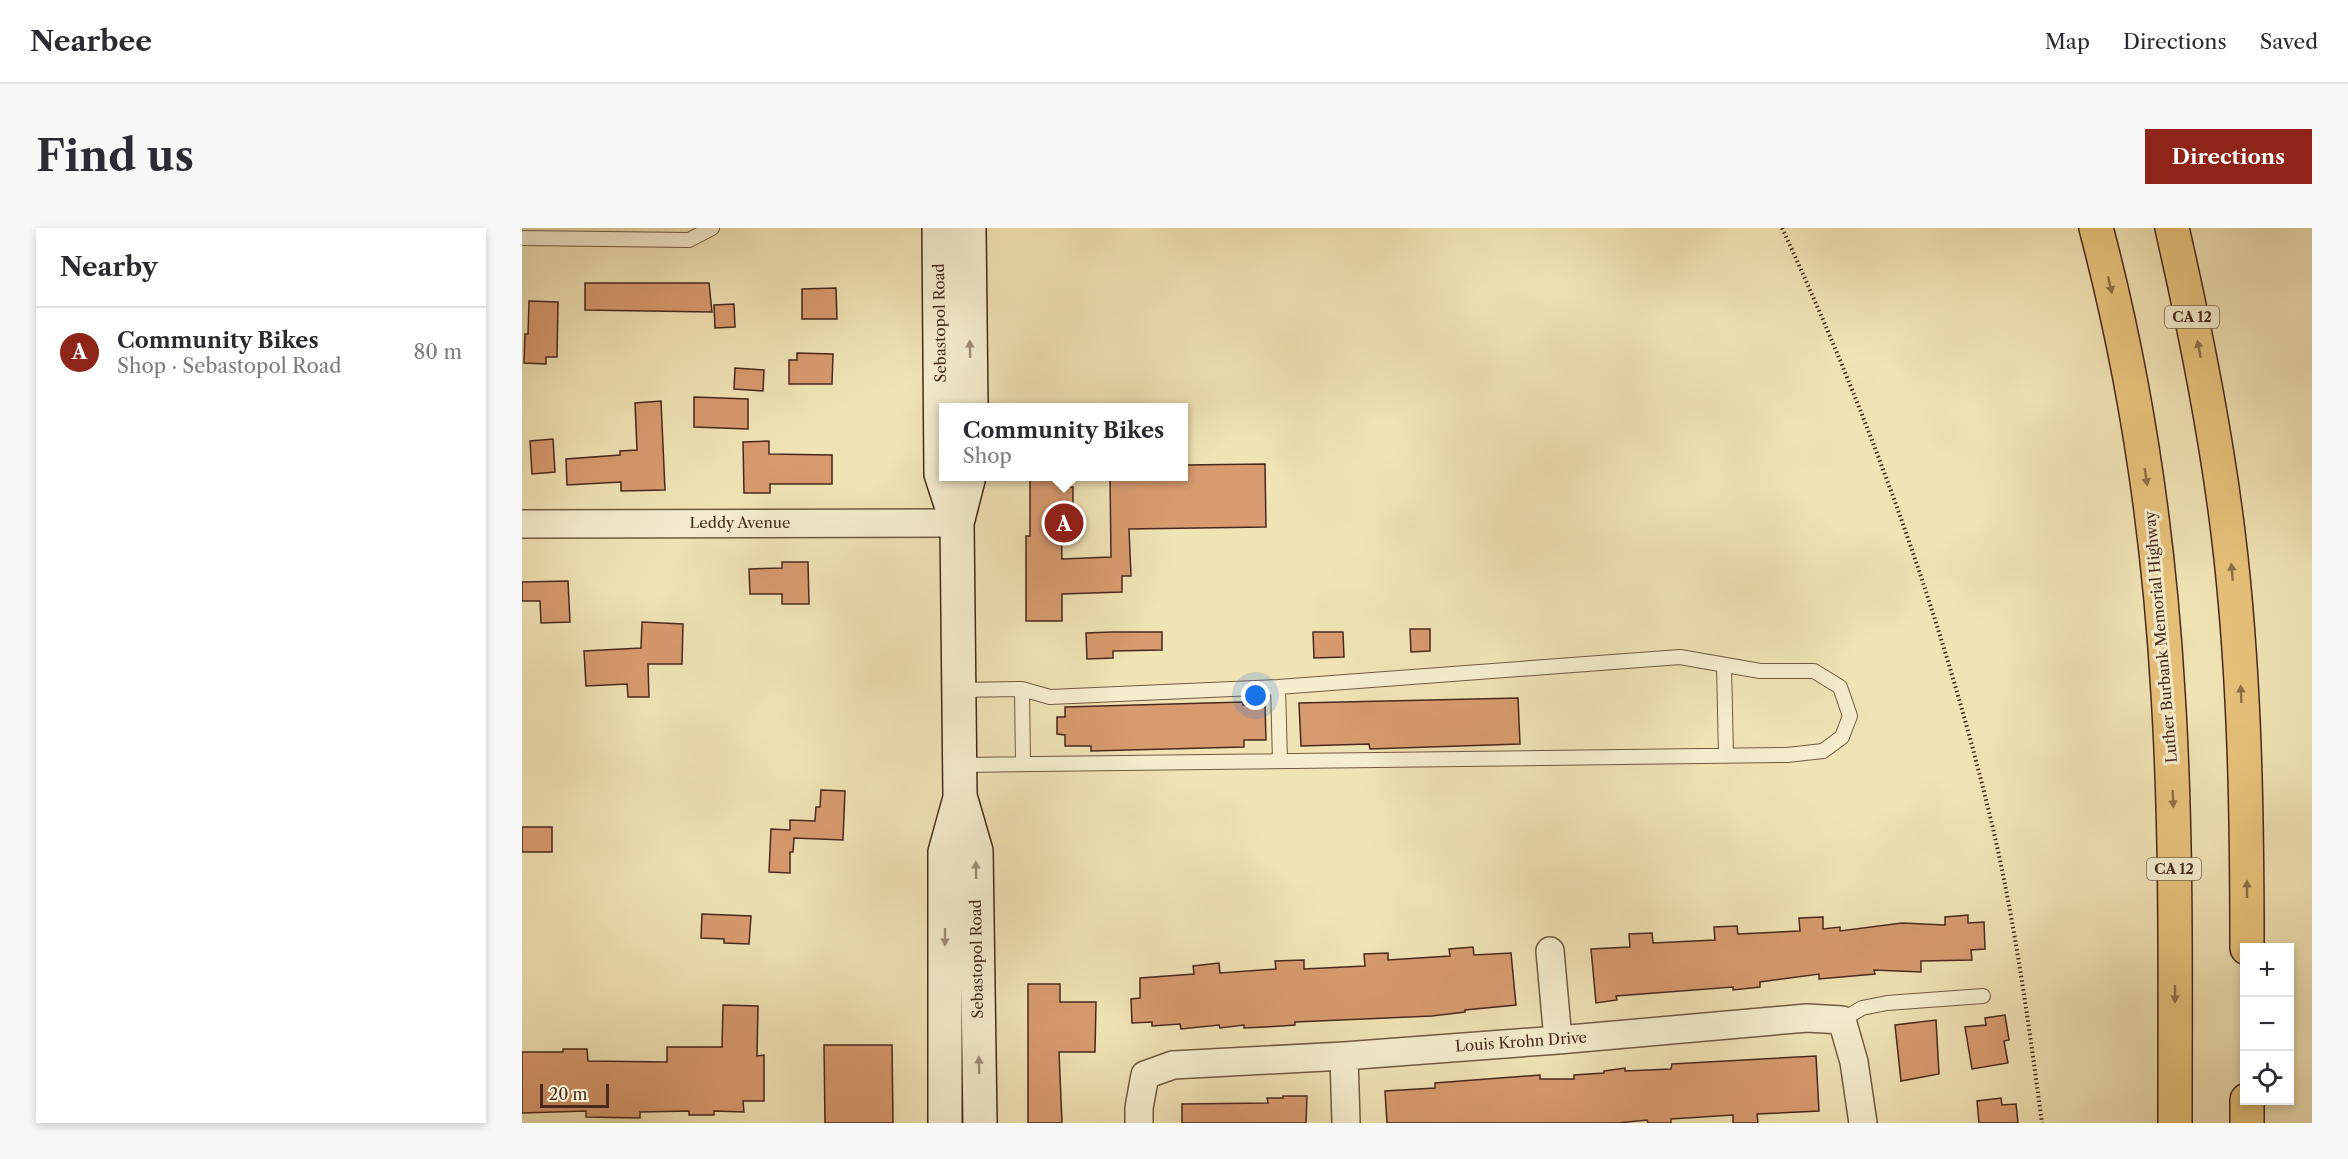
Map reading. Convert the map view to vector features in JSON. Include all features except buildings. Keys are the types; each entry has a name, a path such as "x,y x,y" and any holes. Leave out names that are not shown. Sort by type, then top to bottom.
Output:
{"highway":[{"name":"Luther Burbank Memorial Highway","path":"2096,228 2117,317 2133,402 2154,540 2162,615 2174,833 2175,1123"},
{"name":"CA 12","path":"2172,228 2210,406 2231,558 2246,773 2247,943"},
{"path":"2247,1105 2247,1123"}],"main road":[{"name":"Sebastopol Road","path":"939,228 940,403"},
{"name":"Sebastopol Road","path":"969,228 971,403"},
{"name":"Sebastopol Road","path":"943,481 957,523"},
{"name":"Sebastopol Road","path":"968,481 957,523 960,781 976,851 980,1123"},
{"name":"Sebastopol Road","path":"945,1123 945,852 960,781"}],"street":[{"name":"Leddy Avenue","path":"522,524 957,523"},
{"path":"1550,951 1558,1040"},
{"name":"Louis Krohn Drive","path":"1139,1123 1139,1108 1145,1075 1173,1065 1344,1056 1807,1018 1842,1020"},
{"path":"1842,1020 1854,1062 1863,1123"},
{"path":"1344,1056 1346,1123"}],"lane":[{"path":"522,238 689,240 712,228"},
{"path":"959,690 1022,688 1050,697 1278,687 1680,657 1760,671 1814,671 1840,687 1850,716 1842,738 1823,750 1786,755 1023,764 960,781"},
{"path":"1724,664 1726,756"},
{"path":"1278,687 1280,761"},
{"path":"1022,688 1023,764"},
{"path":"1842,1020 1862,1008 1887,1003 1983,996"}],"path":[{"path":"1782,228 1821,313 1882,465 1914,552 1949,667 1989,813 2003,880 2030,1036 2042,1123"}],"place":[{"name":"Community Bikes","path":"1064,523"}]}
